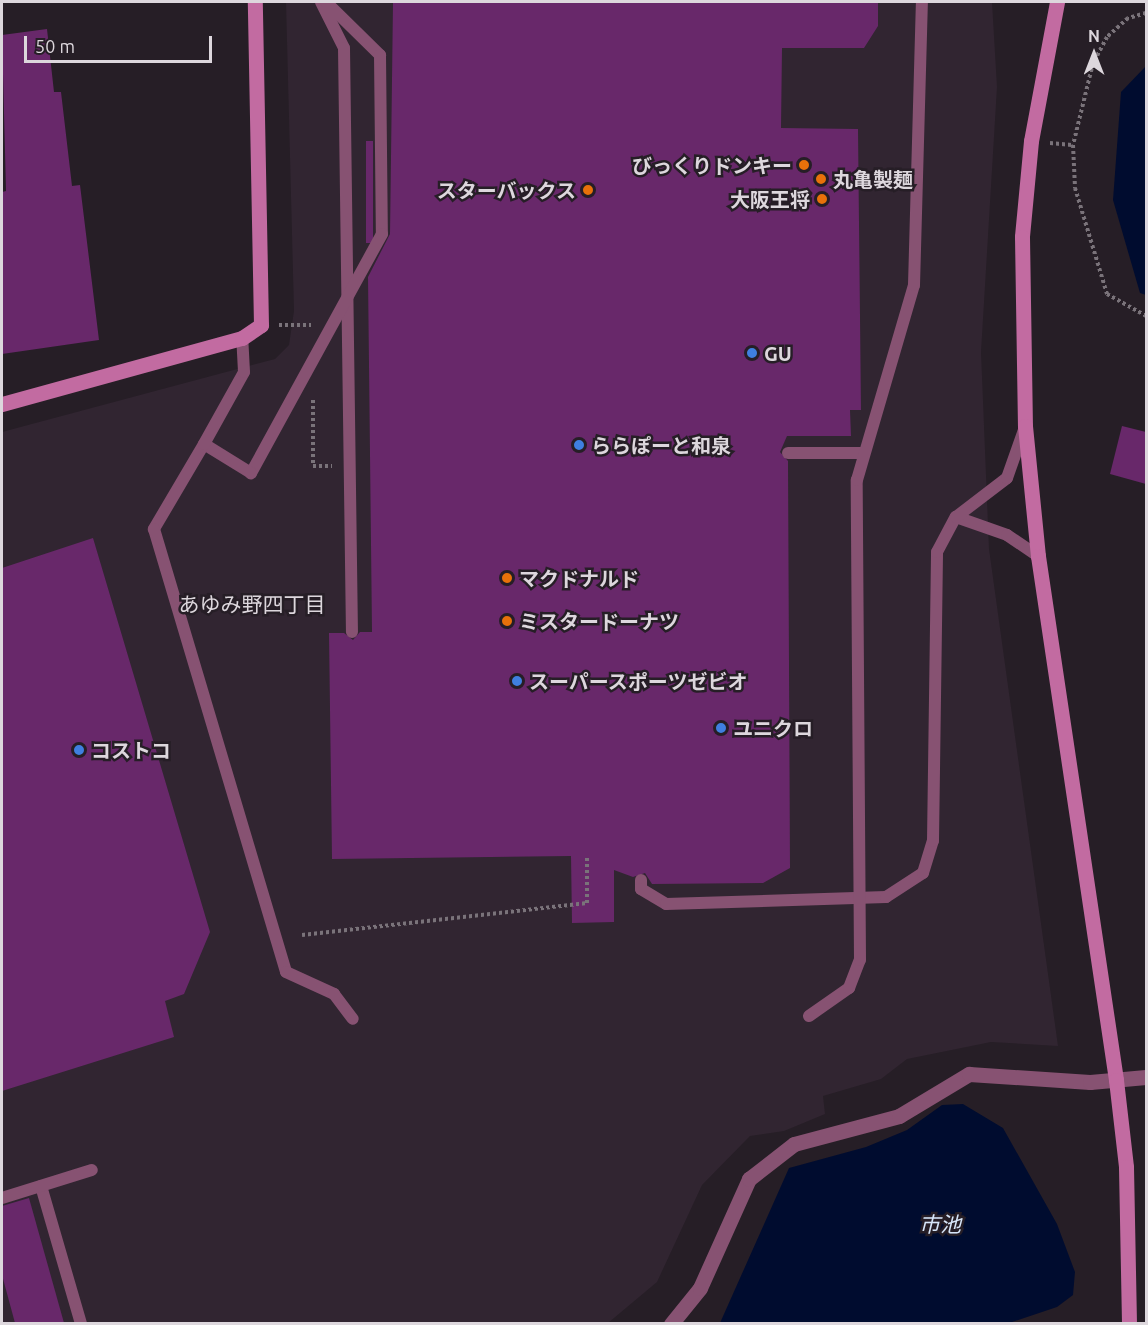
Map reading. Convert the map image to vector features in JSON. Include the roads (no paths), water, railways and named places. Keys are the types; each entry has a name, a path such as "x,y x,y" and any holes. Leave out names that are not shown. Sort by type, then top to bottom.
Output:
{"street":[{"path":"2,404 242,338 261,326 255,2"},
{"path":"1058,2 1031,141 1022,237 1025,426 1038,556 1116,1080 1125,1167 1129,1323"},
{"path":"671,1323 700,1288 749,1179 794,1144 899,1116 969,1074 1116,1080 1146,1077"}],"lane":[{"path":"321,2 344,48 352,632"},
{"path":"204,444 251,472 382,234 380,55 326,2"},
{"path":"809,1016 849,988 860,960 857,480 863,453 914,285 922,2"},
{"path":"242,338 244,372 154,530 286,972 334,994 353,1019"},
{"path":"641,880 641,889 666,904 886,897 924,873 933,841 937,552 956,517 1007,478 1025,426"},
{"path":"788,453 863,453"},
{"path":"956,517 1007,535 1038,556"},
{"path":"2,1198 92,1170"},
{"path":"41,1186 81,1323"}],"water":[{"path":"1146,66 1146,295 1140,293 1113,200 1121,92"},
{"name":"市池","path":"963,1104 1003,1128 1057,1224 1075,1272 1073,1295 1057,1307 1009,1323 720,1323 789,1168 866,1147 907,1130 942,1105"}],"place":[{"name":"びっくりドンキー","path":"804,165"},
{"name":"丸亀製麺","path":"821,179"},
{"name":"スターバックス","path":"588,190"},
{"name":"大阪王将","path":"822,199"},
{"name":"GU","path":"752,353"},
{"name":"ららぽーと和泉","path":"579,445"},
{"name":"マクドナルド","path":"507,578"},
{"name":"ミスタードーナツ","path":"507,621"},
{"name":"スーパースポーツゼビオ","path":"517,681"},
{"name":"ユニクロ","path":"721,728"},
{"name":"コストコ","path":"79,750"}],"district":[{"name":"あゆみ野四丁目","path":"252,604"}]}
